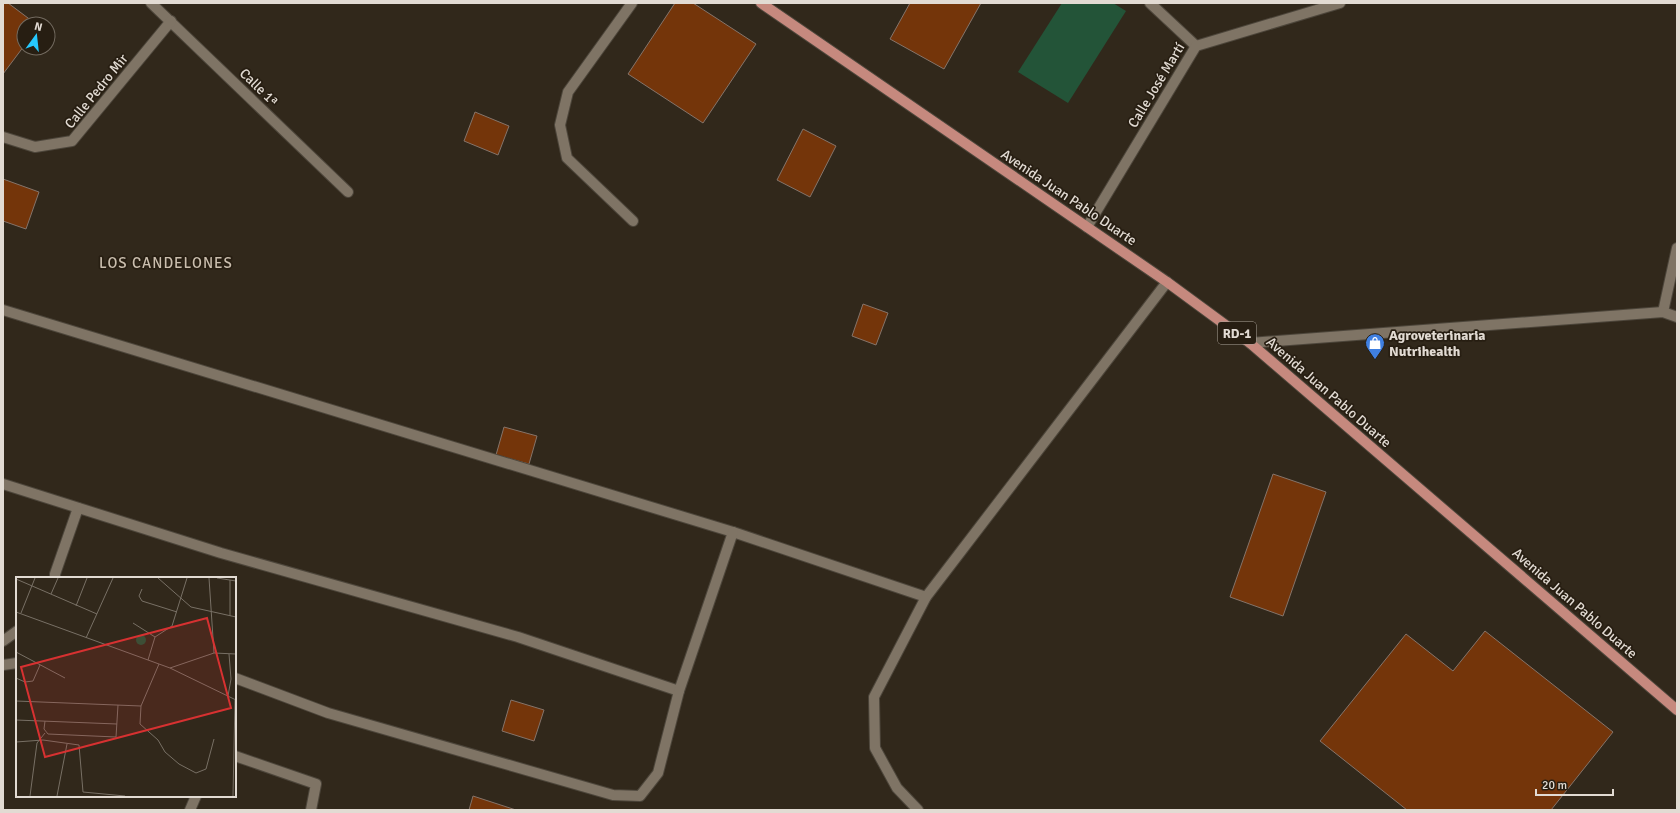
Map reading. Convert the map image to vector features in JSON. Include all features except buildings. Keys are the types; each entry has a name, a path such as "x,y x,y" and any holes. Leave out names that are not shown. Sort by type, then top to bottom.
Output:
{"main road":[{"name":"Avenida Juan Pablo Duarte","path":"761,3 1167,282 1250,343 1677,710"}],"street":[{"name":"Calle 1ª","path":"151,3 348,192"},
{"path":"632,3 568,92 560,125 567,158 633,221"},
{"path":"1150,3 1196,46"},
{"name":"Calle José Martí","path":"1087,227 1196,46 1340,3"},
{"name":"Calle Pedro Mir","path":"3,137 35,147 72,141 171,21"},
{"path":"1662,312 1677,248"},
{"path":"918,810 897,788 875,748 874,697 926,597 1167,282"},
{"path":"3,310 733,532 926,597"},
{"path":"1250,343 1662,312 1677,317"},
{"path":"3,484 221,553 518,637 679,691"},
{"path":"55,577 54,574 78,508"},
{"path":"236,678 335,715 613,795 640,796 658,773 679,691 733,532"},
{"path":"3,641 16,632"},
{"path":"3,665 16,663"},
{"path":"236,756 316,784 311,810"},
{"path":"190,810 196,797"}],"green space":[{"path":"1062,3 1113,3 1126,11 1068,103 1018,72"}],"place":[{"name":"Agroveterinaria Nutrihealth","path":"1375,360"}],"district":[{"name":"LOS CANDELONES","path":"166,263"}]}
